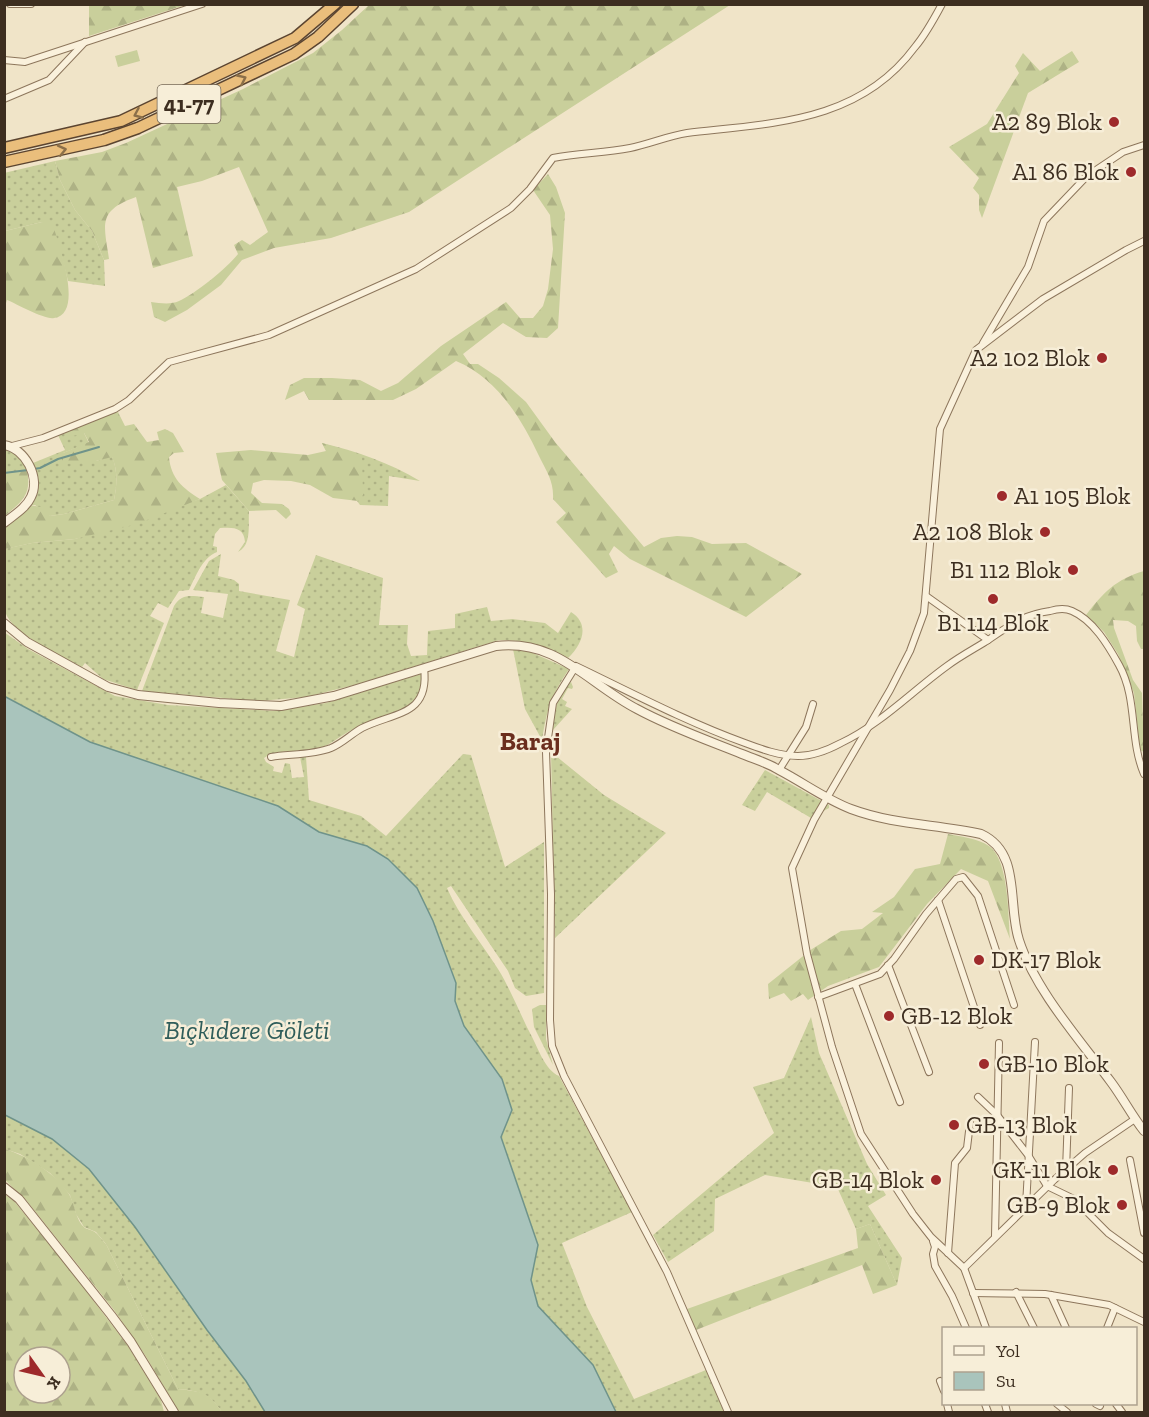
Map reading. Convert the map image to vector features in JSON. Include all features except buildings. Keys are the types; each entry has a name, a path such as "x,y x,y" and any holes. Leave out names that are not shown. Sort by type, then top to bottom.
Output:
{"highway":[{"name":"41-77","path":"4,148 121,121 295,38 335,4"},
{"name":"41-77","path":"4,162 104,140 138,128 294,54 318,37 353,4"}],"street":[{"path":"10,4 31,4"},
{"path":"4,60 25,62 202,4"},
{"path":"8,445 43,438 115,410 129,400 169,362 269,335 416,269 511,208 530,189 553,158 630,148 684,134 780,123 819,114 841,105 876,86 896,69 914,49 942,4"},
{"path":"4,99 49,80 86,42"},
{"path":"981,346 1028,267 1044,220 1087,176 1123,152 1144,146"},
{"path":"985,1327 964,1268 931,1238 861,1134 818,997 807,954 792,868 814,820 890,690 910,651 924,613 940,429 976,350 1043,299 1144,241"},
{"path":"4,523 30,499 34,489 34,480 24,456 8,445"},
{"path":"926,596 988,640"},
{"path":"4,623 27,642 108,687 132,694 174,699 281,706 334,696 496,646 516,643 552,655 705,727 754,746 800,757 828,750 866,729 946,667 1022,617 1059,609 1071,610 1089,623 1106,644 1127,681 1137,752 1144,774"},
{"path":"576,666 611,693 637,709 779,770 827,799 851,809 888,820 981,834 987,837 1000,848 1008,865 1015,929 1026,958 1047,995 1144,1131"},
{"path":"576,666 553,703 546,752 551,894 550,1020 552,1046 564,1076 667,1272 728,1413"},
{"path":"271,757 328,749 361,729 403,713 413,706 424,690 424,668"},
{"path":"779,770 806,727 813,704"},
{"path":"818,997 880,974 938,900 956,879 963,877 978,896 1014,1005"},
{"path":"938,900 980,1025"},
{"path":"888,965 929,1072"},
{"path":"855,984 900,1102"},
{"path":"1026,1206 1035,1042"},
{"path":"995,1237 999,1043"},
{"path":"1066,1170 1069,1088"},
{"path":"978,1097 997,1115 1028,1155 1047,1186 1074,1200 1108,1233 1144,1259"},
{"path":"964,1268 1047,1186 1085,1154 1135,1119"},
{"path":"948,1253 956,1163 967,1148 970,1123"},
{"path":"1130,1160 1144,1233"},
{"path":"4,1187 19,1199 111,1315 131,1342 174,1413"},
{"path":"931,1238 935,1247 933,1254 935,1266 952,1296 965,1327"},
{"path":"1016,1292 1033,1327"},
{"path":"973,1293 1051,1294 1115,1308 1144,1322"},
{"path":"1051,1294 1065,1327"},
{"path":"1108,1327 1115,1308"},
{"path":"940,1381 942,1386"}],"green space":[{"path":"89,4 185,4 185,5 89,36"},
{"path":"369,5 730,5 409,212 331,238 274,248 242,260 221,285 187,310 165,322 154,317 151,302 172,303 186,298 233,260 238,254 234,245 242,240 250,245 268,232 239,167 202,181 177,187 193,256 153,268 136,197 123,202 109,214 105,228 109,259 104,260 92,231 75,210 60,180 55,161 102,152 126,143 243,89 313,53"},
{"path":"137,50 140,61 118,67 115,56"},
{"path":"1072,51 1079,62 1028,93 982,218 979,210 979,195 973,188 979,178 949,147 987,124 1019,73 1015,66 1023,53 1040,71"},
{"path":"55,161 60,180 75,210 92,231 104,260 105,286 68,281 62,257 42,222 5,231 4,173"},
{"path":"548,174 556,187 565,213 558,328 547,338 526,337 503,323 463,354 470,364 478,364 499,378 526,402 555,442 644,547 661,538 677,536 692,537 712,544 746,543 802,574 746,617 630,559 614,546 609,554 618,572 606,578 556,522 566,513 553,499 547,472 516,414 496,389 471,368 456,361 416,389 393,400 309,400 304,391 285,400 290,385 304,378 360,380 381,391 398,383 441,346 506,302 520,318 533,318 543,306 548,289 553,249 550,215 533,190"},
{"path":"42,222 53,225 64,261 69,292 68,304 63,314 54,318 38,314 7,300 5,306 5,231"},
{"path":"118,412 125,426 134,424 147,442 159,440 157,432 165,429 173,433 184,452 174,453 169,457 172,471 183,487 200,499 137,524 75,539 32,543 5,549 5,528 30,505 46,508 50,516 114,500 116,478 112,457 63,464 63,453 89,442 84,433 73,436 70,430"},
{"path":"70,430 84,433 89,443 63,453 96,461 112,456 116,478 114,500 50,516 35,505 30,505 36,495 38,485 33,463 65,450 58,435"},
{"path":"322,443 372,458 420,481 389,476 388,506 360,505 340,478"},
{"path":"322,443 362,455 363,495 358,501 333,498 310,485 291,481 264,480 253,483 251,493 262,503 282,504 289,509 291,514 286,519 276,510 249,511 222,480 216,453 251,450 308,455 326,451"},
{"path":"5,449 18,456 27,470 5,473"},
{"path":"27,470 27,492 5,516 5,473"},
{"path":"226,485 249,511 245,545 238,552 245,542 242,533 233,528 220,528 215,534 213,546 217,547 217,552 203,563 189,590 179,591 168,608 158,603 150,616 164,623 137,690 103,679 85,663 82,667 50,650 26,635 8,618 4,603 4,549 32,543 75,539 200,499"},
{"path":"221,554 218,576 234,580 239,584 239,591 290,600 276,651 294,657 305,609 297,605 316,555 383,578 379,625 408,625 407,644 411,656 427,655 428,631 455,628 455,614 487,607 491,621 512,619 545,623 558,633 571,612 581,622 581,640 568,658 526,643 499,640 358,684 306,697 259,701 142,691 174,606 180,599 187,596 204,597 201,613 223,618 228,594 193,590 209,561"},
{"path":"1144,571 1144,649 1141,649 1137,641 1136,626 1128,621 1113,620 1133,680 1142,693 1144,752 1140,750 1134,693 1118,654 1104,632 1086,615 1111,588 1126,578"},
{"path":"4,632 28,649 115,696 168,705 274,711 326,703 421,674 421,687 417,697 399,712 352,730 323,747 276,753 264,758 274,767 273,771 282,773 285,763 290,764 292,778 304,777 300,757 306,757 309,800 361,816 386,836 463,754 471,755 505,867 544,842 544,993 526,996 515,988 508,971 451,886 447,888 464,919 503,977 542,1058 559,1076 632,1212 562,1243 587,1307 634,1399 706,1370 724,1412 616,1412 593,1365 538,1306 531,1280 538,1245 501,1137 512,1110 502,1079 464,1026 455,1001 456,983 433,921 417,888 388,859 367,846 319,832 278,806 90,742 5,696"},
{"path":"513,649 526,650 569,669 551,703 542,740 525,709"},
{"path":"571,682 572,689 568,688 562,699 567,702 565,706 572,709 553,730 559,698"},
{"path":"551,752 604,795 666,833 555,938"},
{"path":"765,770 829,805 829,808 811,818 767,792 755,811 742,805"},
{"path":"948,834 980,841 996,853 1004,875 1010,939 988,881 961,869 927,904 879,967 828,986 808,1000 803,994 791,1001 784,993 769,999 768,984 812,949 841,931 862,929 883,913 872,912 894,897 915,869 940,864"},
{"path":"546,1005 546,1039 553,1065 534,1027 532,1009"},
{"path":"811,1017 819,1053 867,1164 886,1195 868,1206 902,1258 897,1285 870,1224 856,1229 837,1187 765,1175 715,1199 714,1231 668,1262 653,1235 774,1133 753,1087 784,1078"},
{"path":"5,1115 52,1139 89,1169 135,1227 207,1330 246,1381 265,1412 222,1412 204,1394 178,1389 106,1244 96,1232 84,1227 76,1214 70,1195 50,1173 20,1154 5,1149"},
{"path":"5,1149 40,1166 63,1186 71,1198 82,1225 97,1234 106,1244 178,1389 208,1396 222,1412 179,1412 145,1355 114,1310 26,1200 5,1180"},
{"path":"4,1194 14,1201 128,1346 161,1400 164,1412 5,1412"},
{"path":"870,1224 897,1285 873,1294 862,1265 696,1330 687,1309 858,1248 856,1229"}],"water":[{"name":"Bıçkıdere Göleti","path":"4,696 90,742 278,806 319,832 367,846 388,859 417,888 433,921 456,983 455,1001 464,1026 502,1079 512,1110 501,1137 538,1245 531,1280 538,1306 593,1365 616,1412 265,1412 246,1381 207,1330 135,1227 89,1169 52,1139 5,1115"}],"waterway":[{"path":"34,469 99,447"},
{"path":"4,473 28,470"}],"place":[{"name":"A2 89 Blok","path":"1114,122"},
{"name":"A1 86 Blok","path":"1131,172"},
{"name":"A2 102 Blok","path":"1102,358"},
{"name":"A1 105 Blok","path":"1002,496"},
{"name":"A2 108 Blok","path":"1045,532"},
{"name":"B1 112 Blok","path":"1073,570"},
{"name":"B1 114 Blok","path":"993,599"},
{"name":"DK-17 Blok","path":"979,960"},
{"name":"GB-12 Blok","path":"889,1016"},
{"name":"GB-10 Blok","path":"984,1064"},
{"name":"GB-13 Blok","path":"954,1125"},
{"name":"GK-11 Blok","path":"1113,1170"},
{"name":"GB-14 Blok","path":"936,1180"},
{"name":"GB-9 Blok","path":"1122,1205"}],"district":[{"name":"Baraj","path":"530,741"}]}
